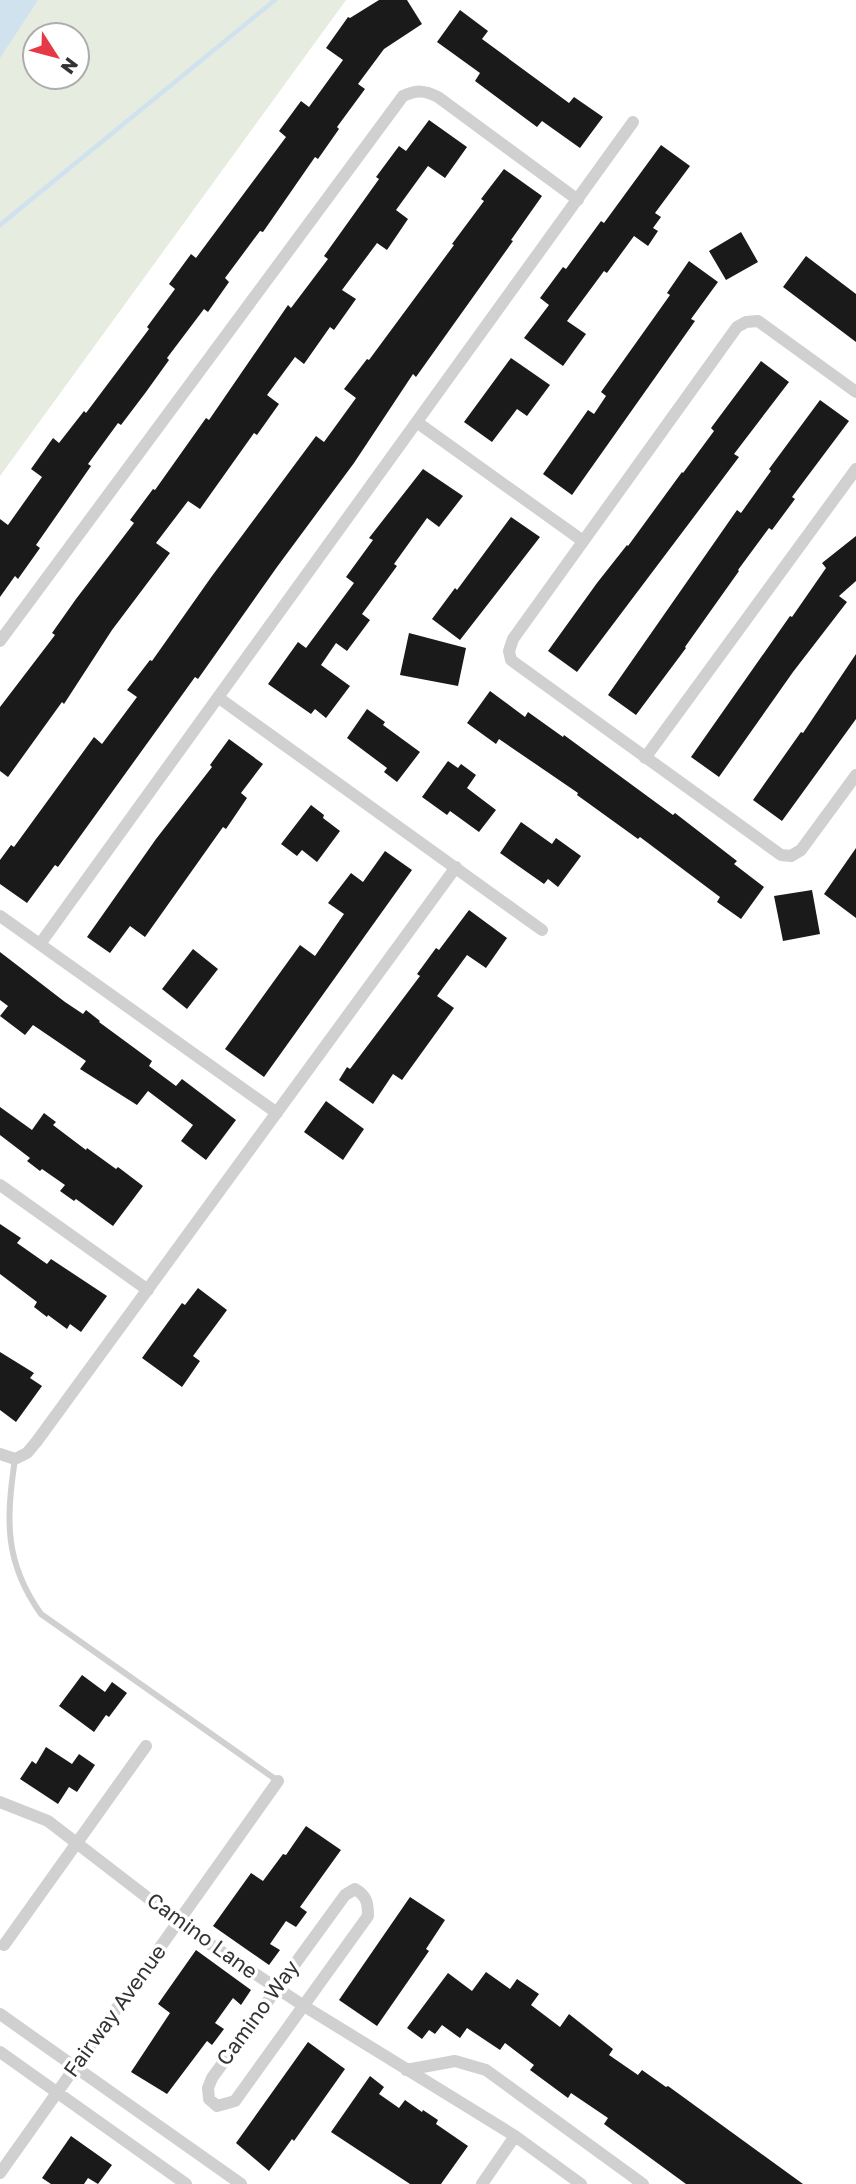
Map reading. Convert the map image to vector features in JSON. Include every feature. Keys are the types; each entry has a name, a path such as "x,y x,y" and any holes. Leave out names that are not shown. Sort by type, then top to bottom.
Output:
{"street":[{"path":"0,641 402,96 415,90 427,91 438,97 578,200"},
{"path":"40,944 633,122"},
{"path":"856,392 758,321 746,322 737,327 513,639 509,651 511,660 781,855 791,856 801,850 856,775"},
{"path":"418,423 583,541"},
{"path":"645,758 856,469"},
{"path":"219,698 542,930"},
{"path":"0,1454 15,1459 27,1453 37,1441 456,867"},
{"path":"0,916 277,1113"},
{"path":"0,1185 148,1290"},
{"path":"4,1945 146,1746"},
{"name":"Fairway Avenue","path":"0,2173 278,1781"},
{"name":"Camino Lane","path":"0,1802 48,1821 178,1923 276,1989 515,2136 581,2184"},
{"name":"Camino Way","path":"355,1889 363,1894 368,1903 368,1916 304,2006 235,2101 217,2106 209,2099 208,2088 212,2078 345,1895 355,1889"},
{"path":"0,2014 240,2184"},
{"path":"0,2052 186,2184"},
{"path":"406,2070 455,2061 486,2070 643,2184"},
{"path":"482,2184 515,2136"}],"lane":[{"path":"15,1459 8,1506 13,1558 26,1593 41,1614 278,1781"}],"shaded area":[{"path":"0,0 346,0 0,476"}],"water":[{"path":"0,0 38,0 24,21 21,21 21,26 0,58"}],"building":[{"path":"379,0 407,0 422,24 384,49 358,84 365,89 337,127 339,129 318,159 315,157 263,232 260,231 225,278 229,282 208,312 204,309 167,358 169,360 146,392 121,425 118,423 88,464 91,466 36,545 40,548 18,579 15,576 0,597 0,519 8,525 42,477 31,469 53,438 59,443 84,411 86,413 149,329 147,327 175,289 169,284 191,254 196,258 286,137 279,131 301,101 309,107 343,60 326,48 348,17"},
{"path":"460,10 488,31 482,39 569,103 574,97 603,117 580,148 542,121 537,127 475,81 480,73 437,42"},
{"path":"429,120 467,147 445,178 428,166 396,210 408,219 387,250 377,243 342,290 356,299 334,330 330,327 304,364 295,357 267,395 279,404 257,435 254,433 200,509 188,501 156,543 170,553 112,630 64,704 62,702 8,777 0,771 0,707 55,635 52,633 76,599 134,523 130,520 153,489 155,490 206,418 209,420 288,305 291,308 328,259 324,256 379,179 376,177 399,146 406,151"},
{"path":"661,145 690,166 655,213 661,217 653,228 658,231 648,246 634,236 567,321 586,334 563,366 524,338 549,305 540,298 563,267 566,269 601,221 604,223"},
{"path":"504,169 542,196 511,240 513,241 416,377 413,374 354,463 198,679 195,677 58,867 55,865 27,903 0,884 0,860 11,845 14,847 94,737 102,744 137,697 127,690 150,660 152,661 316,436 324,442 356,398 344,389 367,359 369,360 454,245 452,244 484,201 481,199"},
{"path":"741,232 758,262 726,280 709,251"},
{"path":"806,256 856,294 856,342 783,287"},
{"path":"689,261 718,282 691,319 695,321 572,495 543,474 588,410 594,414 606,396 601,392 670,295 667,293"},
{"path":"511,358 550,385 527,416 517,409 492,442 464,422"},
{"path":"761,361 789,382 734,454 739,457 577,672 548,651 714,431 711,428"},
{"path":"820,400 849,421 792,497 795,499 772,530 769,528 738,570 686,648 636,715 608,695 737,510 741,513 771,471 769,469"},
{"path":"423,469 463,496 439,527 427,518 362,614 370,620 347,651 336,643 321,665 350,686 326,718 315,709 311,714 268,684 298,642 306,648 354,583 346,577 373,540 369,538"},
{"path":"511,517 540,537 460,640 432,619"},
{"path":"856,536 856,581 839,596 847,602 793,672 719,777 691,757 826,568 822,563"},
{"path":"409,633 466,648 458,686 400,675"},
{"path":"856,654 856,719 782,821 753,800 801,732 803,733"},
{"path":"490,691 525,717 528,712 563,737 564,735 673,815 675,813 737,861 734,864 764,887 741,919 717,902 720,897 640,837 638,839 577,795 578,793 499,739 496,744 467,723"},
{"path":"367,709 385,722 383,725 420,752 397,782 384,772 387,768 347,738"},
{"path":"229,739 263,764 241,793 247,798 226,829 223,827 145,937 130,926 110,953 87,937 156,839 212,767 210,765"},
{"path":"448,761 458,768 461,764 476,775 467,788 496,810 479,832 450,811 447,815 422,797"},
{"path":"311,805 340,831 317,862 302,850 297,856 281,844"},
{"path":"521,822 552,844 556,838 581,856 558,887 548,879 544,884 500,853"},
{"path":"856,848 856,918 824,894"},
{"path":"385,851 412,870 264,1077 225,1049 300,945 315,956 344,914 328,903 351,873 363,882"},
{"path":"812,890 820,934 783,941 774,896"},
{"path":"469,910 507,938 486,968 467,955 437,996 454,1008 402,1080 393,1074 373,1104 339,1080 420,976 417,974 436,948 439,950"},
{"path":"193,949 218,969 187,1009 162,989"},
{"path":"0,952 65,1002 83,1014 86,1010 152,1061 149,1066 176,1086 182,1079 236,1120 206,1160 181,1141 193,1125 148,1091 137,1105 80,1069 86,1061 33,1025 25,1035 0,1016 8,1006 0,1000"},
{"path":"326,1101 364,1129 343,1160 304,1132"},
{"path":"0,1107 32,1130 44,1113 56,1122 53,1125 86,1150 87,1148 116,1169 118,1167 143,1186 113,1226 76,1199 74,1201 60,1191 65,1185 27,1161 30,1158 0,1135"},
{"path":"0,1224 21,1238 17,1243 47,1264 51,1259 107,1296 81,1332 70,1324 67,1329 48,1315 47,1317 34,1307 37,1302 0,1274"},
{"path":"198,1288 227,1310 193,1356 200,1361 182,1387 142,1358 182,1303 185,1305"},
{"path":"0,1352 34,1373 30,1378 42,1386 16,1422 0,1410"},
{"path":"82,1675 105,1692 112,1682 127,1693 94,1732 59,1706"},
{"path":"46,1747 72,1764 79,1754 95,1765 77,1792 69,1787 58,1804 20,1779 32,1761 36,1764"},
{"path":"306,1826 341,1850 300,1907 307,1912 296,1927 286,1921 270,1944 280,1950 269,1965 213,1926 251,1873 263,1881 283,1854 286,1855"},
{"path":"410,1897 445,1920 426,1949 429,1951 377,2026 339,2000"},
{"path":"196,1950 251,1990 241,2005 233,1998 215,2023 224,2029 212,2045 207,2041 167,2094 131,2072 170,2013 158,2004"},
{"path":"486,1972 510,1989 517,1979 539,1994 531,2005 560,2027 569,2014 613,2049 609,2055 638,2075 642,2070 668,2086 803,2184 686,2184 604,2124 608,2118 571,2093 568,2098 530,2070 534,2065 505,2043 500,2050 467,2028 460,2038 442,2025 435,2034 429,2030 422,2039 407,2028 448,1973 472,1991"},
{"path":"308,2042 345,2069 294,2141 292,2139 269,2171 236,2143"},
{"path":"370,2076 384,2087 379,2094 399,2108 405,2100 422,2112 423,2110 438,2120 436,2124 468,2146 441,2184 410,2184 331,2132"},
{"path":"71,2136 112,2165 98,2184 88,2178 84,2184 51,2184 42,2178"}],"waterway":[{"path":"0,225 275,0"}]}
